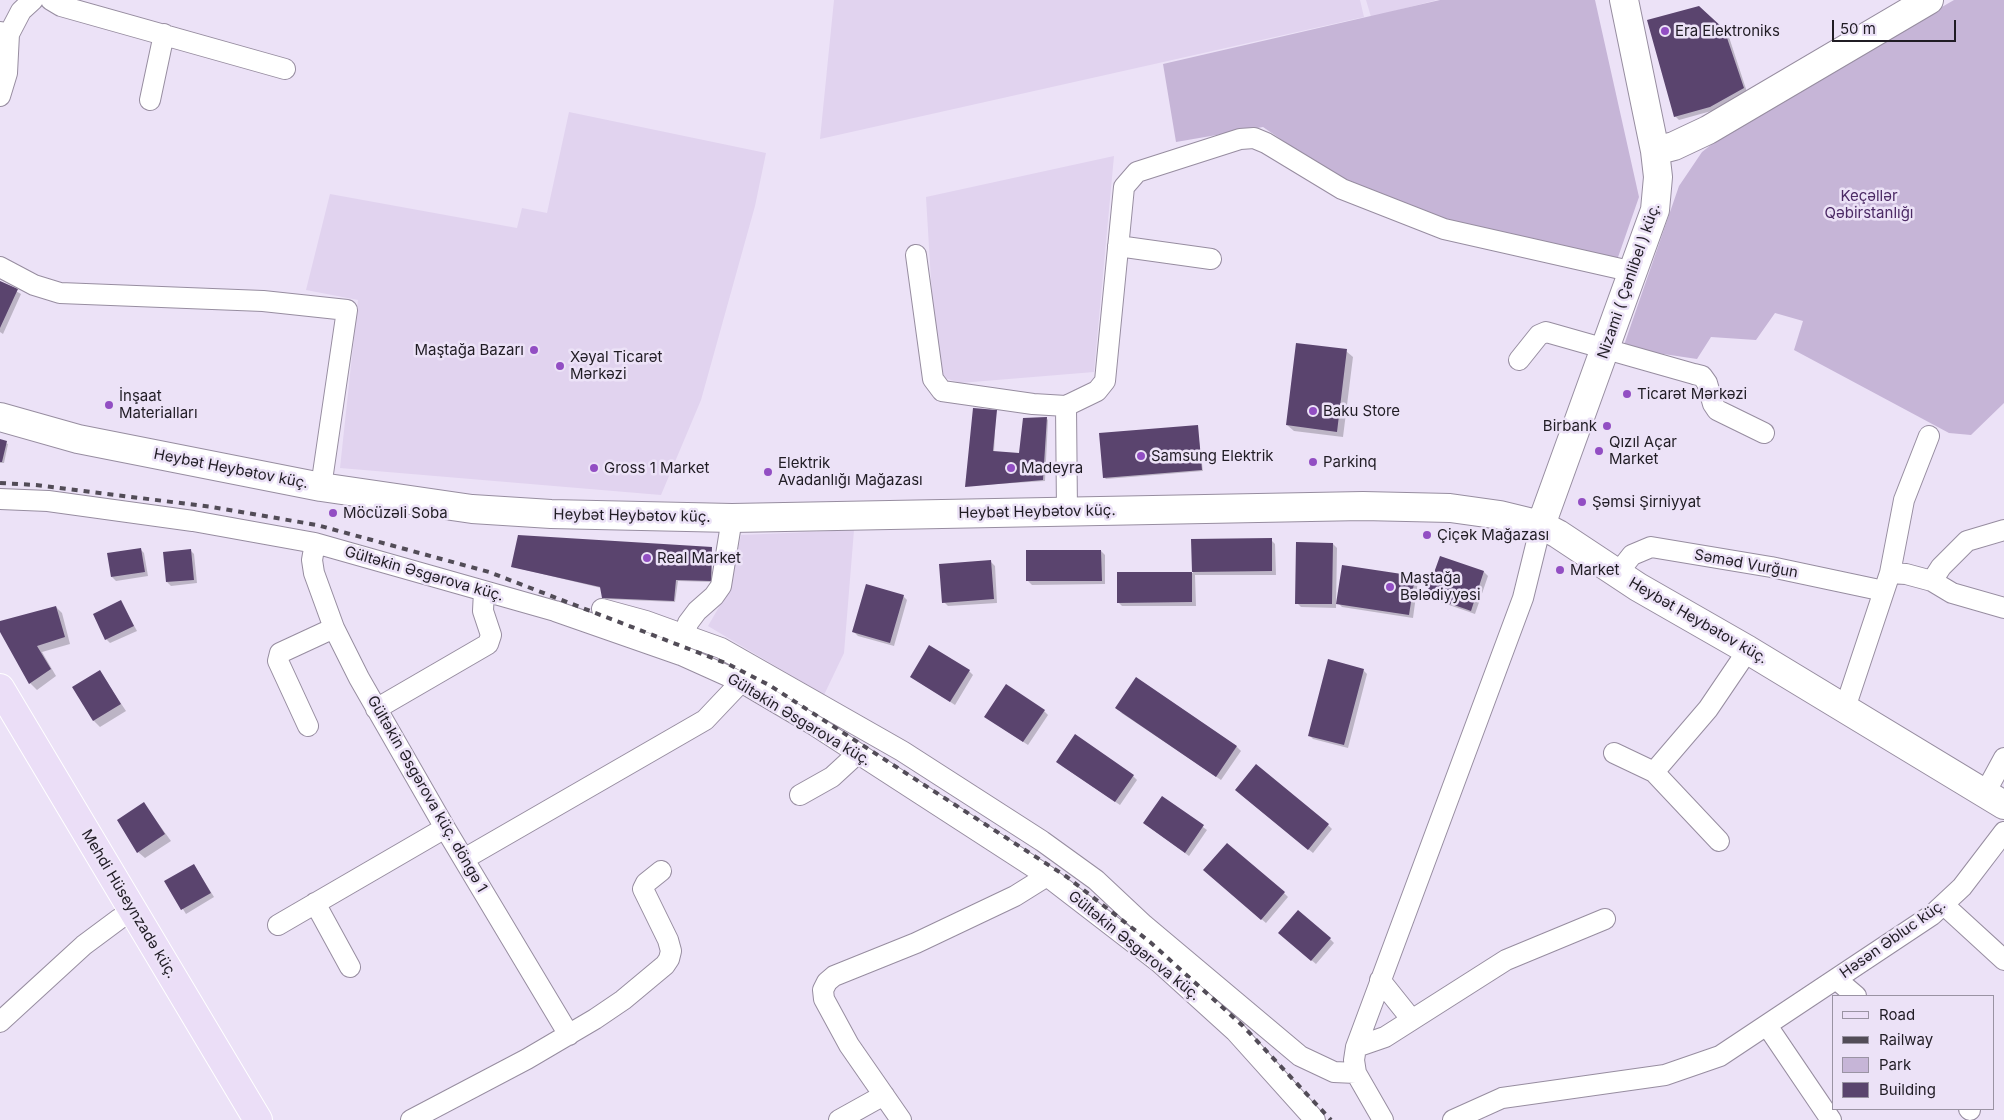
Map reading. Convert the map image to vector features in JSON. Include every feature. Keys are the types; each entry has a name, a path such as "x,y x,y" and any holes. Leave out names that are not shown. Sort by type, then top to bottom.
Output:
{"main road":[{"name":"Nizami ( Çənlibel ) küç.","path":"1541,525 1607,348 1655,210 1658,177 1655,151 1624,0"},
{"path":"1655,151 1674,146 1708,130 1929,0"},
{"name":"Heybət Heybətov küç.","path":"0,417 78,439 321,487 472,509 551,514 732,518 1363,506 1450,508 1500,515 1541,525 1572,543 1617,574 1748,650 1994,799"},
{"name":"Mehdi Hüseynzadə küç.","path":"0,688 258,1120"},
{"name":"Mehdi Hüseynzadə küç.","path":"0,721 238,1120"}],"street":[{"path":"0,96 7,73 5,33 21,11 33,0"},
{"path":"50,0 61,6 285,69"},
{"path":"150,100 164,34"},
{"path":"916,255 933,379 942,391 1033,404 1066,406 1096,391 1104,380 1124,187 1137,172 1240,139 1254,138 1342,189 1444,228 1634,272"},
{"path":"1118,246 1211,259"},
{"path":"0,267 34,285 60,293 263,301 347,310 321,487"},
{"path":"1519,360 1539,334 1546,332 1702,376 1707,383 1712,404 1717,410 1764,433"},
{"path":"1066,406 1067,512"},
{"path":"1845,708 1887,582 1904,500 1929,436"},
{"name":"Gültəkin Əsgərova küç.","path":"0,499 48,501 193,520 315,543 555,611 681,655 741,682 814,725 1047,876 1160,963 1235,1031 1315,1120"},
{"path":"686,634 688,623 721,586 732,518"},
{"path":"1383,1120 1356,1073 1354,1060 1356,1047 1520,606 1541,525"},
{"path":"1932,581 1941,567 1967,541 2004,530"},
{"name":"Gültəkin Əsgərova küç. döngə 1","path":"315,543 312,560 314,573 334,628 376,709 569,1035"},
{"name":"Səməd Vurğun","path":"1617,574 1632,555 1651,547 1771,567 1887,582 1906,574 1932,581 1952,593 2004,608"},
{"path":"376,709 488,644 491,635 483,611 484,591"},
{"path":"602,608 686,634 721,648 902,751 1042,841 1096,880 1144,925 1300,1056 1334,1072 1356,1073"},
{"path":"308,726 278,661 280,653 334,628"},
{"path":"1654,772 1708,709 1748,650"},
{"path":"464,859 705,720 741,682"},
{"path":"1614,753 1654,772 1719,841"},
{"path":"800,795 832,778 857,754"},
{"path":"1994,799 2004,758"},
{"path":"278,924 445,828"},
{"name":"Həsən Əbluc küç.","path":"1453,1120 1502,1098 1665,1075 1720,1056 1768,1026 1944,905 1975,871 2004,832"},
{"path":"411,1120 569,1035 623,1000 669,959 671,951 668,940 644,889 646,883 661,871"},
{"path":"901,1120 849,1045 824,999 823,990 827,982 834,976 916,942 1015,896 1047,876"},
{"path":"315,903 350,967"},
{"path":"1944,905 2004,960"},
{"path":"0,1022 84,945 119,919"},
{"path":"1356,1047 1385,1037 1506,960 1605,919"},
{"path":"1836,979 1855,995"},
{"path":"1380,980 1412,1020"},
{"path":"1768,1026 1831,1120"},
{"path":"839,1120 884,1095"}],"shaded area":[{"path":"834,0 1360,0 1364,17 820,139"},
{"path":"1366,0 1437,0 1371,17"},
{"name":"Maştağa Bazarı","path":"569,112 766,153 755,206 701,400 661,495 340,468 358,300 306,290 330,194 517,228 522,208 547,213"},
{"path":"1114,156 1094,372 960,383 942,377 936,364 926,197"},
{"path":"854,530 844,653 824,695 708,626 730,588 741,535"}],"green space":[{"path":"1440,0 1595,0 1639,197 1616,263 1432,216 1339,179 1263,127 1176,142 1163,64"},
{"name":"Keçəllər Qəbirstanlığı","path":"1954,0 2004,0 2004,403 1971,435 1949,433 1794,350 1803,321 1775,313 1756,340 1711,337 1697,359 1623,348 1679,186 1702,152 1731,129"}],"building":[{"path":"1699,6 1724,29 1744,88 1710,107 1674,117 1647,20"},
{"path":"0,281 18,289 0,328"},
{"path":"1296,343 1347,349 1337,432 1286,425"},
{"path":"973,408 997,410 993,451 1019,453 1023,418 1047,417 1043,480 965,487"},
{"path":"1198,425 1202,470 1103,478 1099,433"},
{"path":"0,439 7,441 2,462 0,462"},
{"path":"518,535 712,547 711,581 676,580 674,601 602,598 600,587 511,567"},
{"path":"1272,538 1272,571 1192,572 1191,539"},
{"path":"1296,542 1333,543 1332,604 1295,604"},
{"path":"141,548 145,572 111,577 107,553"},
{"path":"191,549 194,580 166,582 163,552"},
{"path":"1026,550 1101,550 1102,581 1026,581"},
{"path":"1440,556 1484,571 1471,611 1426,595"},
{"path":"991,560 994,599 942,603 939,564"},
{"path":"1342,565 1415,576 1409,615 1336,604"},
{"path":"1117,572 1192,572 1192,602 1117,603"},
{"path":"866,584 904,595 890,643 852,632"},
{"path":"121,600 134,626 105,640 93,614"},
{"path":"56,606 65,637 37,646 51,669 29,684 0,632 0,621"},
{"path":"929,645 970,670 950,702 910,677"},
{"path":"1328,659 1364,669 1344,745 1308,736"},
{"path":"100,670 121,704 93,721 72,687"},
{"path":"1136,677 1237,746 1216,777 1115,708"},
{"path":"1006,684 1045,710 1023,742 984,717"},
{"path":"1075,734 1134,775 1115,802 1056,762"},
{"path":"1256,764 1329,824 1308,850 1235,790"},
{"path":"1162,796 1204,825 1185,853 1143,823"},
{"path":"144,802 165,834 137,853 117,820"},
{"path":"1227,843 1285,892 1261,920 1203,870"},
{"path":"194,864 211,893 181,910 164,881"},
{"path":"1298,910 1331,938 1311,961 1278,933"}],"railway":[{"path":"0,483 36,485 212,507 317,525 489,572 728,664 769,685 1067,877 1150,942 1243,1026 1331,1120"}],"place":[{"name":"Era Elektroniks","path":"1665,31"},
{"name":"Maştağa Bazarı","path":"534,350"},
{"name":"Xəyal Ticarət Mərkəzi","path":"560,366"},
{"name":"Ticarət Mərkəzi","path":"1627,394"},
{"name":"İnşaat Materialları","path":"109,405"},
{"name":"Baku Store","path":"1313,411"},
{"name":"Birbank","path":"1607,426"},
{"name":"Qızıl Açar Market","path":"1599,451"},
{"name":"Samsung Elektrik","path":"1141,456"},
{"name":"Parkinq","path":"1313,462"},
{"name":"Gross 1 Market","path":"594,468"},
{"name":"Madeyra","path":"1011,468"},
{"name":"Elektrik Avadanlığı Mağazası","path":"768,472"},
{"name":"Şəmsi Şirniyyat","path":"1582,502"},
{"name":"Möcüzəli Soba","path":"333,513"},
{"name":"Çiçək Mağazası","path":"1427,535"},
{"name":"Real Market","path":"647,558"},
{"name":"Market","path":"1560,570"},
{"name":"Maştağa Bələdiyyəsi","path":"1390,587"}]}
